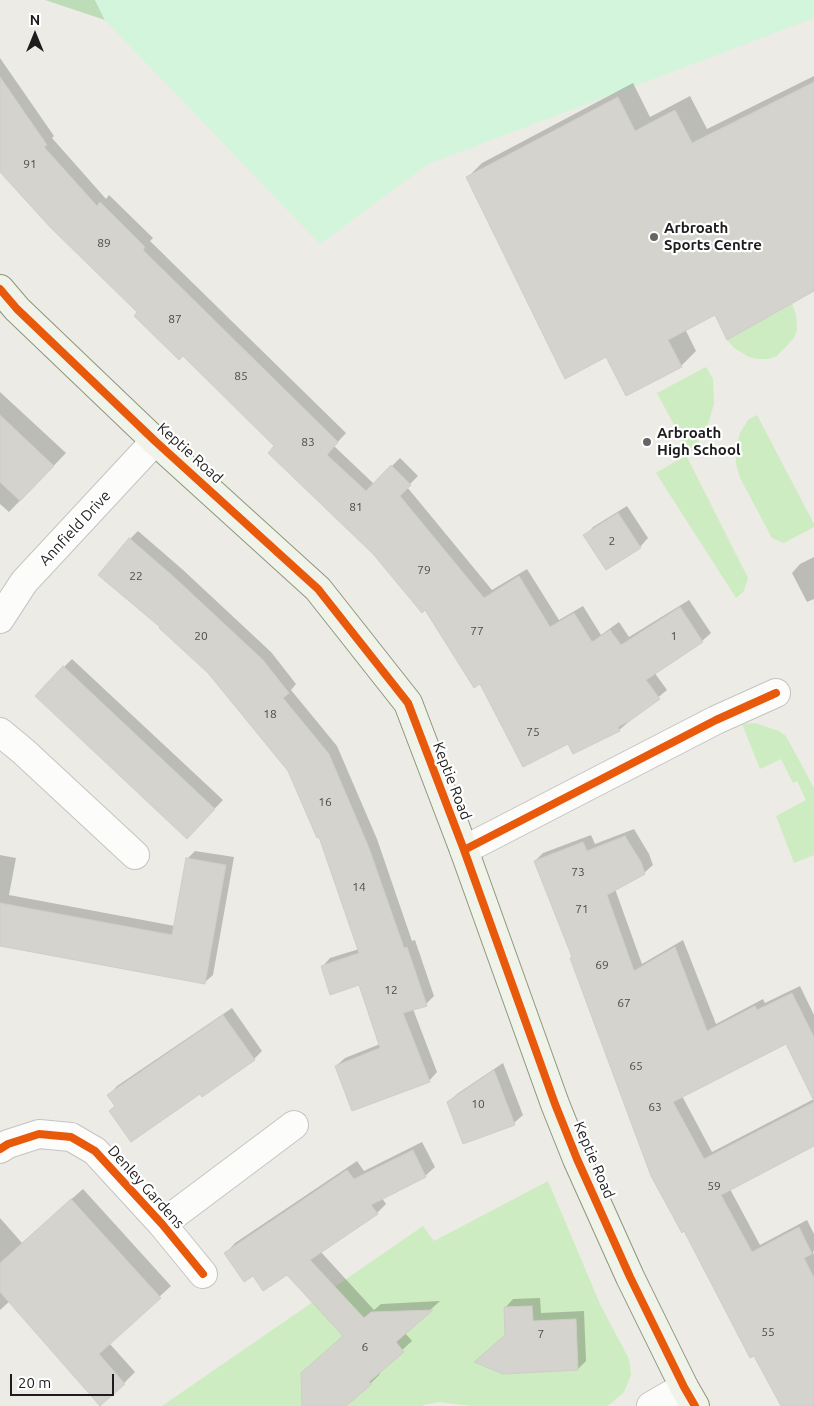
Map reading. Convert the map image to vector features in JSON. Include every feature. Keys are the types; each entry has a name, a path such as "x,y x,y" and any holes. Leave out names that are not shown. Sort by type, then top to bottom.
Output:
{"main road":[{"name":"Keptie Road","path":"0,289 17,309 155,441 318,588 408,703 464,850 555,1104 577,1159 630,1277 689,1397"}],"street":[{"name":"Annfield Drive","path":"0,619 24,582 155,441"},
{"path":"464,850 716,720 776,692"},
{"path":"0,732 135,855"},
{"name":"Denley Gardens","path":"162,1224 294,1125"},
{"name":"Denley Gardens","path":"0,1149 8,1144 39,1134 71,1137 95,1151 162,1224 202,1274"},
{"path":"651,1406 689,1397"}],"green space":[{"path":"45,0 95,0 105,20"},
{"path":"95,0 814,0 814,18 428,164 320,244 105,20"},
{"path":"792,303 796,315 797,330 794,338 777,356 768,359 749,357 734,348 727,340"},
{"path":"706,367 713,379 714,404 706,431 692,449 683,442 657,393"},
{"path":"757,415 814,524 814,527 784,543 772,538 740,478 736,464 736,448 740,433 748,420"},
{"path":"686,455 748,578 744,591 736,598 656,473"},
{"path":"755,723 779,731 786,736 814,788 814,855 794,863 776,816 806,800 797,781 793,783 781,759 760,769 742,724"},
{"path":"548,1181 600,1304 629,1359 631,1375 624,1392 610,1404 606,1406 471,1406 439,1402 423,1406 162,1406 423,1226 434,1241"}],"building":[{"path":"0,77 47,145 44,147 97,206 100,202 145,247 143,250 338,442 327,455 366,491 391,465 411,485 400,496 484,598 519,576 550,627 574,613 592,642 610,630 621,645 680,607 703,642 646,680 660,699 618,727 620,731 573,754 568,744 523,767 480,684 474,688 425,610 422,613 373,554 268,453 274,446 183,356 179,360 134,316 137,312 51,228 0,172"},
{"name":"Arbroath Sports Centre","path":"814,82 814,291 727,340 715,315 668,340 682,367 626,396 606,357 565,379 466,177 618,97 635,131 675,110 692,143"},
{"path":"0,415 54,466 20,501 0,482"},
{"path":"618,513 641,548 606,570 583,535"},
{"path":"129,538 263,660 289,693 283,698 329,754 369,848 404,948 407,947 427,1006 403,1013 430,1082 352,1111 335,1066 380,1048 359,985 330,995 321,966 359,953 319,837 317,838 288,771 208,673 160,627 98,575"},
{"path":"63,666 215,809 187,839 35,696"},
{"path":"625,836 641,862 645,874 607,895 634,971 675,947 707,1031 755,1006 757,1010 792,993 814,1037 814,1101 786,1044 673,1102 704,1159 814,1102 814,1146 721,1195 752,1252 799,1227 812,1254 804,1258 814,1278 814,1406 781,1406 754,1356 750,1358 684,1231 682,1233 651,1176 570,958 572,957 534,861 583,842 587,851"},
{"path":"186,858 226,865 205,984 0,946 0,903 172,935"},
{"path":"223,1015 255,1060 202,1097 200,1094 131,1142 109,1111 115,1106 107,1095"},
{"path":"494,1070 515,1125 463,1144 447,1102"},
{"path":"413,1150 426,1177 371,1205 378,1214 310,1260 364,1318 371,1312 433,1310 396,1342 404,1352 369,1382 372,1384 346,1406 302,1406 301,1373 343,1336 287,1275 263,1291 253,1276 244,1282 224,1253 347,1170 354,1179"},
{"path":"71,1199 161,1298 99,1354 125,1384 100,1406 0,1292 0,1263"},
{"path":"532,1306 533,1321 576,1319 578,1370 503,1374 474,1362 505,1335 504,1307"}],"cycle path":[{"path":"0,289 17,309 155,441 318,589 408,703 464,850 555,1104 577,1159 630,1277 695,1406"},
{"path":"464,850 716,720 776,693"},
{"path":"0,1149 8,1144 39,1134 71,1137 95,1151 162,1224 203,1274"}],"place":[{"name":"Arbroath Sports Centre","path":"654,237"},
{"name":"Arbroath High School","path":"647,442"}]}
